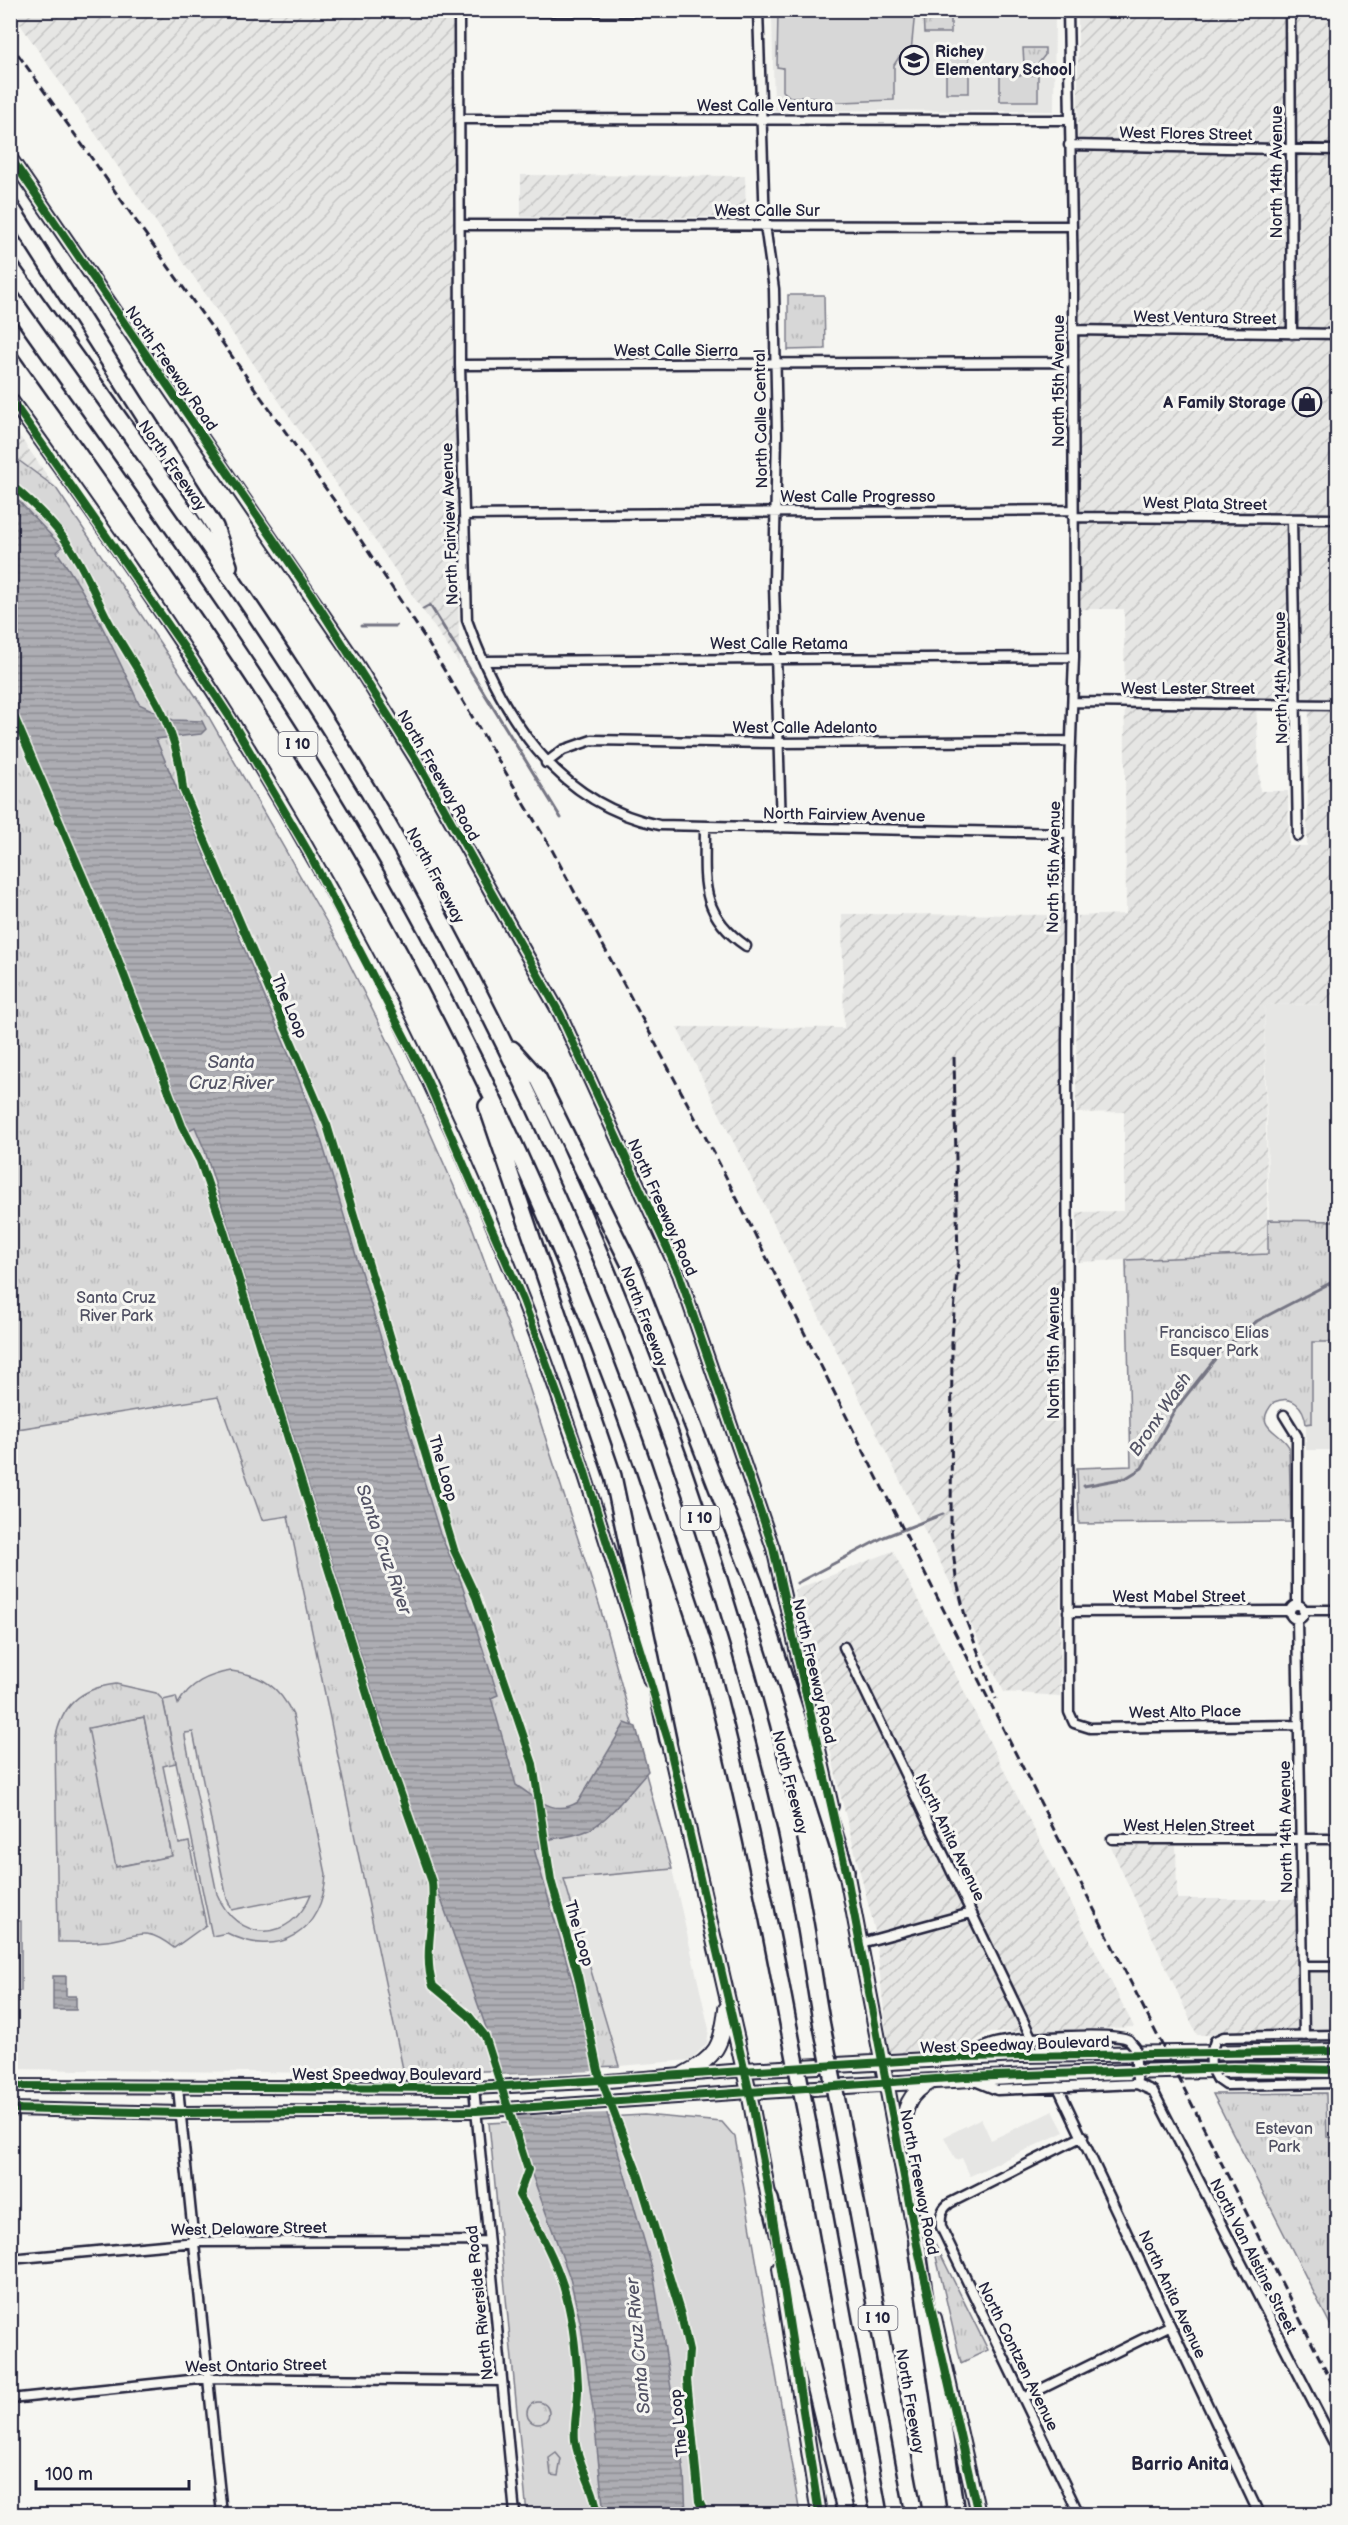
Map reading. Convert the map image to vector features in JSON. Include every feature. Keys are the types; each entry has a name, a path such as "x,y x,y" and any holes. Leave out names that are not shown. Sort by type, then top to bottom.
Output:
{"highway":[{"path":"10,206 215,527 234,584"},
{"name":"North Freeway","path":"10,266 234,584 324,718 386,821 501,1036 588,1222 636,1340 705,1531 744,1664 799,1890 822,2026 914,2514"},
{"name":"I 10","path":"10,328 213,616 293,737 381,883 466,1044 554,1233 639,1451 711,1672 763,1892 879,2514"},
{"path":"10,342 104,460"},
{"path":"501,1036 538,1078 633,1271 754,1583 846,1871"},
{"path":"466,1044 613,1476 668,1740"},
{"path":"770,2199 846,2514"},
{"path":"917,2245 956,2514"}],"main road":[{"name":"North Freeway Road","path":"10,157 347,648 417,761 560,1014 679,1274 773,1548 846,1871 917,2245 978,2514"},
{"path":"10,398 229,716 309,853 395,1014 461,1157 523,1300 579,1453 668,1740 749,2092 770,2199 819,2514"},
{"path":"684,2074 704,2064 714,2054 723,2033 728,1998"},
{"name":"West Speedway Boulevard","path":"10,2086 492,2088 608,2082 744,2070 963,2058 1338,2051"},
{"name":"West Speedway Boulevard","path":"10,2109 181,2113 476,2111 965,2077 1233,2068 1338,2070"},
{"path":"900,2150 904,2110 911,2096 936,2079"}],"street":[{"name":"North 15th Avenue","path":"1068,10 1073,330 1071,362 1074,657 1069,833 1068,1612 1069,1712 1074,1723"},
{"name":"North 14th Avenue","path":"1290,10 1292,334"},
{"path":"459,11 758,11"},
{"name":"North Fairview Avenue","path":"459,11 462,225 460,365 467,620 483,661 507,705 546,763 564,780 606,807 625,816 659,825 1069,833"},
{"name":"North Calle Central","path":"758,11 765,225 774,289 777,511 774,584 781,828"},
{"name":"West Calle Ventura","path":"461,119 1069,120"},
{"name":"West Flores Street","path":"1069,145 1338,150"},
{"name":"West Calle Sur","path":"462,225 1072,226"},
{"name":"West Ventura Street","path":"1073,330 1338,334"},
{"name":"West Calle Sierra","path":"460,365 1071,362"},
{"name":"West Calle Progresso","path":"464,515 777,511 1073,514"},
{"name":"West Plata Street","path":"1073,514 1338,519"},
{"name":"North 14th Avenue","path":"1292,519 1298,836"},
{"name":"West Calle Retama","path":"483,661 1074,657"},
{"name":"West Lester Street","path":"1074,702 1338,705"},
{"name":"West Calle Adelanto","path":"546,763 562,750 592,740 778,743 1070,741"},
{"path":"705,827 705,878 710,906 718,922 746,946"},
{"path":"1284,1415 1297,1436 1297,1609"},
{"name":"North 14th Avenue","path":"1297,1609 1302,1616 1297,1618 1304,2036"},
{"name":"West Mabel Street","path":"1068,1612 1338,1610"},
{"name":"North Anita Avenue","path":"844,1647 1032,2039"},
{"name":"West Alto Place","path":"1074,1723 1090,1728 1298,1725"},
{"name":"West Helen Street","path":"1112,1839 1338,1839"},
{"path":"861,1942 971,1913"},
{"path":"1303,1966 1338,1966"},
{"path":"1338,2035 1224,2037 1215,2041 1210,2055 1211,2070 1216,2078 1226,2085 1338,2083"},
{"path":"963,2058 994,2043 1032,2039 1115,2036 1129,2040 1136,2048 1137,2081 997,2090 965,2077"},
{"name":"North Van Alstine Street","path":"1137,2081 1153,2091 1338,2451"},
{"name":"North Anita Avenue","path":"1058,2087 1259,2514"},
{"path":"178,2088 196,2242 222,2514"},
{"name":"North Riverside Road","path":"474,2088 515,2514"},
{"name":"North Contzen Avenue","path":"1079,2514 941,2227 943,2210 950,2203 1083,2136"},
{"name":"West Delaware Street","path":"10,2259 196,2242 488,2241"},
{"path":"1023,2398 1170,2326"},
{"name":"West Ontario Street","path":"10,2399 209,2378 502,2381"}],"shaded area":[{"path":"11,11 453,11 459,663"},
{"name":"Richey Elementary School","path":"772,11 1055,11 1054,111 774,110"},
{"path":"1078,11 1337,11 1337,1004 1264,1005 1268,1254 1077,1262 1077,1212 1124,1211 1124,1112 1076,1113 1077,916 1126,914 1124,609 1078,609","holes":["1256,703 1309,704 1307,846 1289,846 1288,791 1260,791"]},
{"path":"521,175 745,176 746,217 521,217"},
{"path":"11,424 56,488 11,454"},
{"path":"842,914 1065,915 1060,1696 1004,1692 677,1027 844,1028"},
{"path":"1337,1004 1337,1221 1269,1220 1264,1005"},
{"path":"1312,1342 1337,1342 1337,1450 1306,1450 1306,1424 1312,1423"},
{"path":"218,1397 262,1519 288,1516 404,2074 11,2069 10,1569 16,1567 10,1539 11,1430"},
{"path":"893,1551 1134,2027 988,2033 963,2048 889,2055 875,1931 841,1797 794,1590"},
{"path":"1176,1844 1177,1899 1296,1899 1298,2034 1197,2035 1111,1847"},
{"path":"672,1869 709,2029 707,2043 691,2060 619,2066 564,1879"},
{"path":"1306,1968 1337,1968 1337,2034 1307,2035"},
{"path":"1053,2111 1064,2132 970,2176 962,2158 956,2160 944,2137 981,2118 991,2140"}],"green space":[{"path":"778,11 915,11 911,52 899,57 894,65 894,100 815,103 815,97 790,97 783,91 783,68 777,67"},
{"path":"923,11 951,11 951,33 924,33"},
{"path":"1023,48 1045,48 1045,55 1038,64 1024,64"},
{"path":"946,56 969,56 969,93 946,93"},
{"path":"1000,75 1038,75 1038,101 1000,101"},
{"path":"788,295 824,295 825,349 788,350"},
{"name":"Santa Cruz River Park","path":"10,454 56,488 203,707 341,947 401,1067 473,1229 520,1359 600,1607 672,1869 564,1879 619,2066 404,2074 288,1516 262,1520 218,1397 11,1430"},
{"name":"Francisco Elias Esquer Park","path":"1268,1220 1337,1221 1337,1342 1312,1342 1312,1423 1306,1424 1300,1407 1286,1400 1274,1402 1265,1418 1270,1428 1289,1447 1291,1522 1079,1524 1077,1468 1131,1466 1126,1260 1268,1254"},
{"path":"231,1671 261,1679 282,1696 293,1715 326,1874 323,1894 317,1911 307,1925 295,1935 280,1941 264,1943 246,1941 227,1933 212,1936 163,1700 176,1697 178,1704 194,1685","holes":["193,1732 227,1899 232,1910 311,1894 302,1910 291,1922 278,1929 264,1931 250,1929 237,1922 226,1910 217,1894 185,1733"]},
{"path":"116,1684 156,1693 163,1700 176,1763 163,1766 179,1844 189,1842 206,1925 174,1948 163,1940 147,1934 100,1942 58,1942 55,1741 67,1709 82,1695 103,1686","holes":["144,1717 172,1856 116,1867 88,1728"]},
{"path":"144,1717 172,1856 115,1867 87,1728"},
{"path":"10,1921 21,1921 21,1991 11,1991"},
{"name":"Estevan Park","path":"1326,2093 1327,2137 1338,2138 1337,2338 1213,2094"},
{"path":"644,2115 722,2122 735,2137 800,2514 527,2514 489,2123"},
{"path":"931,2235 988,2350 961,2363"},
{"path":"538,2402 546,2405 549,2413 546,2421 538,2424 530,2421 527,2413 530,2405"},
{"path":"556,2453 561,2459 558,2476 551,2475 549,2458"}],"water":[{"name":"Santa Cruz River","path":"11,493 62,547 57,552 92,607 139,704 173,720 202,721 206,729 201,734 156,739 294,1067 320,1136 440,1534 459,1576 498,1695 491,1698 516,1785 553,1807 561,1808 578,1802 625,1723 636,1727 648,1771 613,1811 597,1825 577,1834 539,1841 540,1848 534,1849 575,1990 592,2062 653,2271 684,2473 686,2514 604,2514 581,2326 570,2278 531,2172 502,2073 429,1865 375,1701 205,1151 195,1127 189,1130 122,957 11,697"},
{"path":"53,1976 66,1976 66,1996 76,1996 76,2010 53,2010"}],"pier":[{"path":"597,2071 609,2113 513,2116 500,2075"}],"waterway":[{"path":"423,609 430,605 561,818"},
{"path":"361,626 396,626"},
{"name":"Bronx Wash","path":"1084,1486 1126,1478 1142,1468 1174,1411 1222,1350 1257,1321 1338,1279"},
{"name":"Bronx Wash","path":"797,1583 884,1537 943,1514"}],"railway":[{"path":"10,43 343,513 425,638 551,848 715,1155 1338,2395"},
{"path":"954,1057 958,1262 952,1338 951,1529 956,1578 966,1620 996,1699"}],"cycle path":[{"path":"10,157 311,594 417,761 560,1014 679,1274 773,1548 846,1871 917,2245 978,2514"},
{"path":"10,398 183,646 229,716 309,853 427,1080 523,1300 579,1453 668,1740 752,2103 770,2199 819,2514"},
{"name":"The Loop","path":"10,484 42,513 67,542 110,624 157,702 174,742 183,789 327,1125 454,1550 476,1597 533,1764 551,1880 578,1976 598,2071 639,2177 681,2315 689,2351 687,2380 699,2501 705,2514"},
{"path":"10,707 114,949 182,1126 200,1161 223,1228 375,1720 432,1882 429,1961 433,1986 469,2016 485,2036 528,2170 519,2195 546,2243 563,2286 569,2307 576,2356 578,2392 575,2440 594,2495 597,2514"},
{"path":"10,2086 474,2088 963,2057 1338,2051"},
{"path":"10,2109 181,2113 476,2111 965,2077 1233,2068 1338,2070"}],"place":[{"name":"Richey Elementary School","path":"914,60"},
{"name":"A Family Storage","path":"1307,402"}],"district":[{"name":"Barrio Anita","path":"1180,2464"}]}
